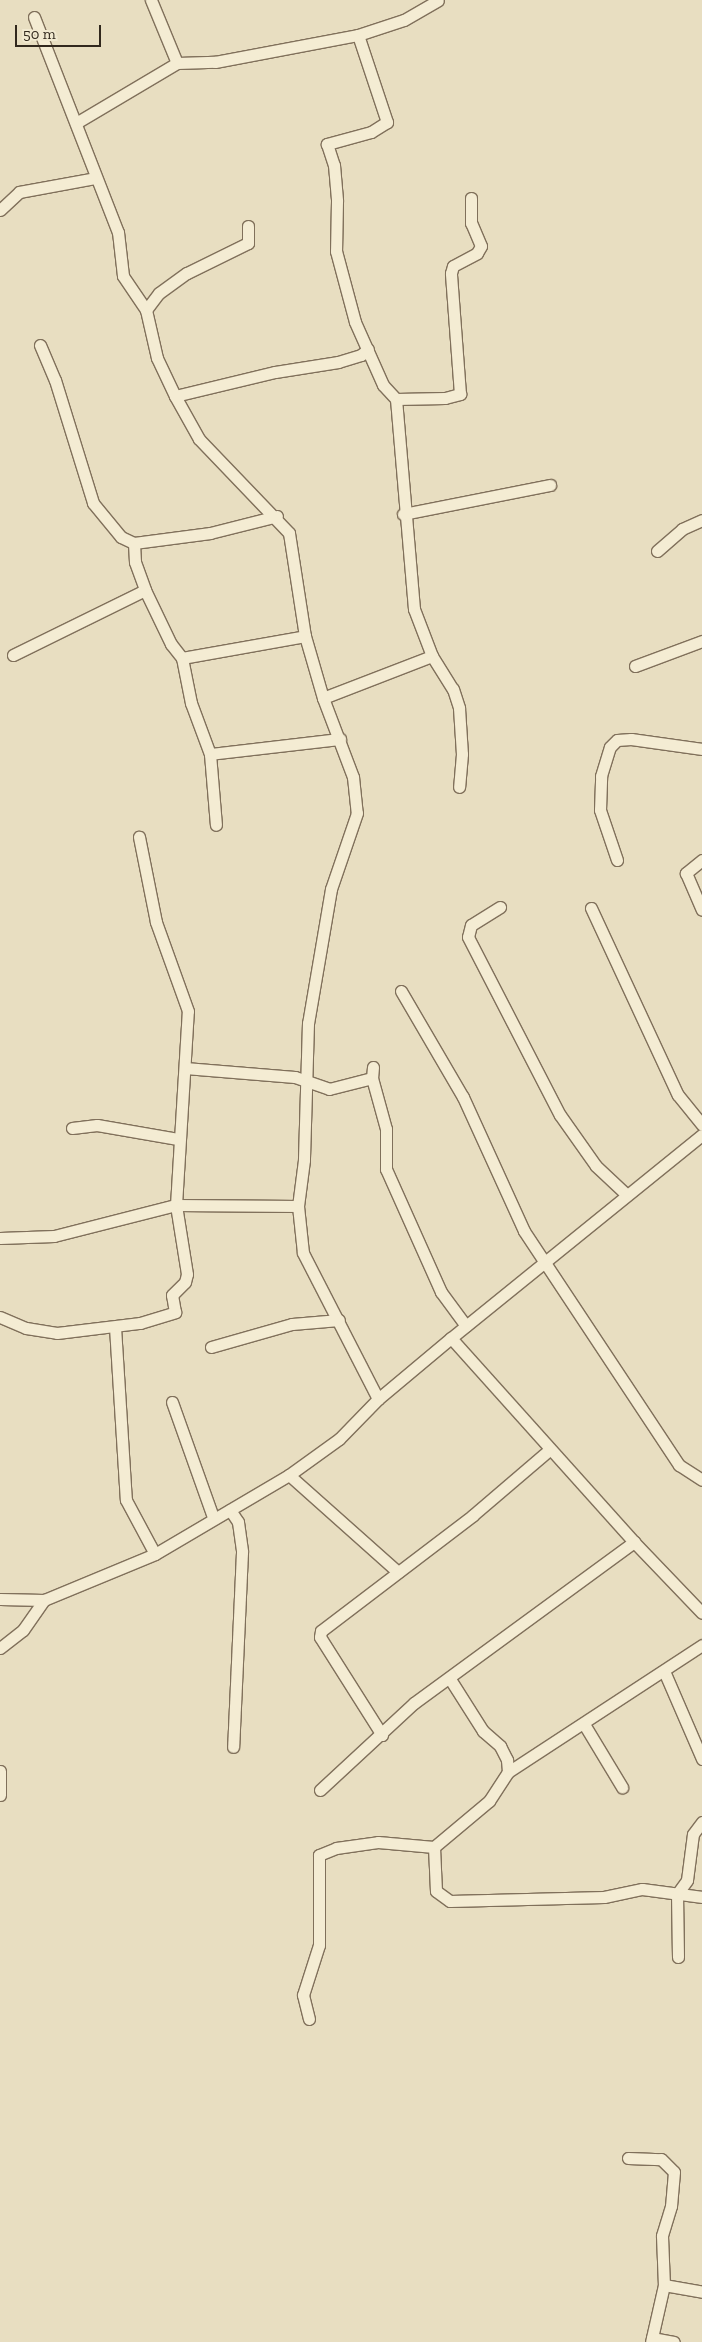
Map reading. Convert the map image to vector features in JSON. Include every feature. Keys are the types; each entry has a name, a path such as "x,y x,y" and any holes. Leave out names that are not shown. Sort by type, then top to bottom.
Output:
{"street":[{"path":"151,0 177,64"},
{"path":"76,123 177,64 215,62 358,35 404,20 438,0"},
{"path":"34,17 76,123 95,178 118,232 117,251 123,276 146,310 157,358 175,396 199,439 277,516 289,533 305,636 323,698 353,777 356,813 331,889 308,1023 308,1082 298,1206 303,1253 339,1320 355,1362 378,1399"},
{"path":"358,35 387,122 371,132 327,144 337,201 336,251 355,322 384,384 396,399 403,514 414,609 432,656 453,689 459,708 459,788"},
{"path":"0,210 19,192 95,178"},
{"path":"396,399 446,398 460,394 452,273 453,266 477,253 481,246 471,223 471,198"},
{"path":"146,310 159,293 187,273 248,243 248,226"},
{"path":"40,346 55,380 93,503 121,537 134,543 210,533 277,516"},
{"path":"175,396 274,372 338,362 360,355 368,348"},
{"path":"403,514 550,485"},
{"path":"657,551 682,529 702,520"},
{"path":"134,543 135,562 145,590 172,644 182,658 191,703 210,754 216,825"},
{"path":"13,655 145,590"},
{"path":"182,658 305,636"},
{"path":"635,666 702,641"},
{"path":"323,698 432,656"},
{"path":"210,754 340,739"},
{"path":"617,860 600,810 602,776 610,747 617,740 631,739 702,749"},
{"path":"0,1318 26,1328 57,1333 115,1327 175,1312 172,1295 185,1282 187,1274 176,1205 178,1138 188,1011 156,922 139,837"},
{"path":"702,860 686,873 702,910"},
{"path":"500,907 471,925 468,937 560,1115 596,1166 627,1195"},
{"path":"591,908 678,1095 702,1125"},
{"path":"401,990 463,1097 512,1210 547,1260 679,1465 702,1480"},
{"path":"185,1068 295,1077 329,1089 373,1072 386,1129 386,1169 441,1292 466,1326"},
{"path":"72,1128 97,1125 178,1138"},
{"path":"0,1599 44,1600 155,1554 213,1517 230,1510 289,1475 339,1439 378,1399 702,1135"},
{"path":"0,1250 1,1238 54,1236 176,1205 298,1206"},
{"path":"211,1347 292,1324 339,1320"},
{"path":"115,1327 126,1500 155,1554"},
{"path":"451,1338 634,1542 702,1612"},
{"path":"172,1402 213,1517"},
{"path":"382,1735 320,1634 550,1450"},
{"path":"289,1475 398,1572"},
{"path":"230,1510 238,1522 242,1552 233,1746"},
{"path":"320,1790 382,1735 414,1703 450,1679 486,1648 634,1542"},
{"path":"0,1648 23,1630 44,1600"},
{"path":"309,2019 303,1995 319,1945 319,1855 336,1848 378,1842 434,1847 489,1801 508,1772 702,1645"},
{"path":"664,1671 702,1759"},
{"path":"450,1679 483,1731 500,1746 507,1760 508,1772"},
{"path":"584,1724 622,1787"},
{"path":"0,1771 0,1795"},
{"path":"678,1957 677,1894 687,1880 693,1834 702,1822"},
{"path":"434,1847 436,1891 450,1901 604,1897 642,1889 702,1897"},
{"path":"628,2158 661,2159 674,2172 671,2206 662,2236 664,2284 651,2340 674,2342"},
{"path":"664,2284 702,2292"}]}
